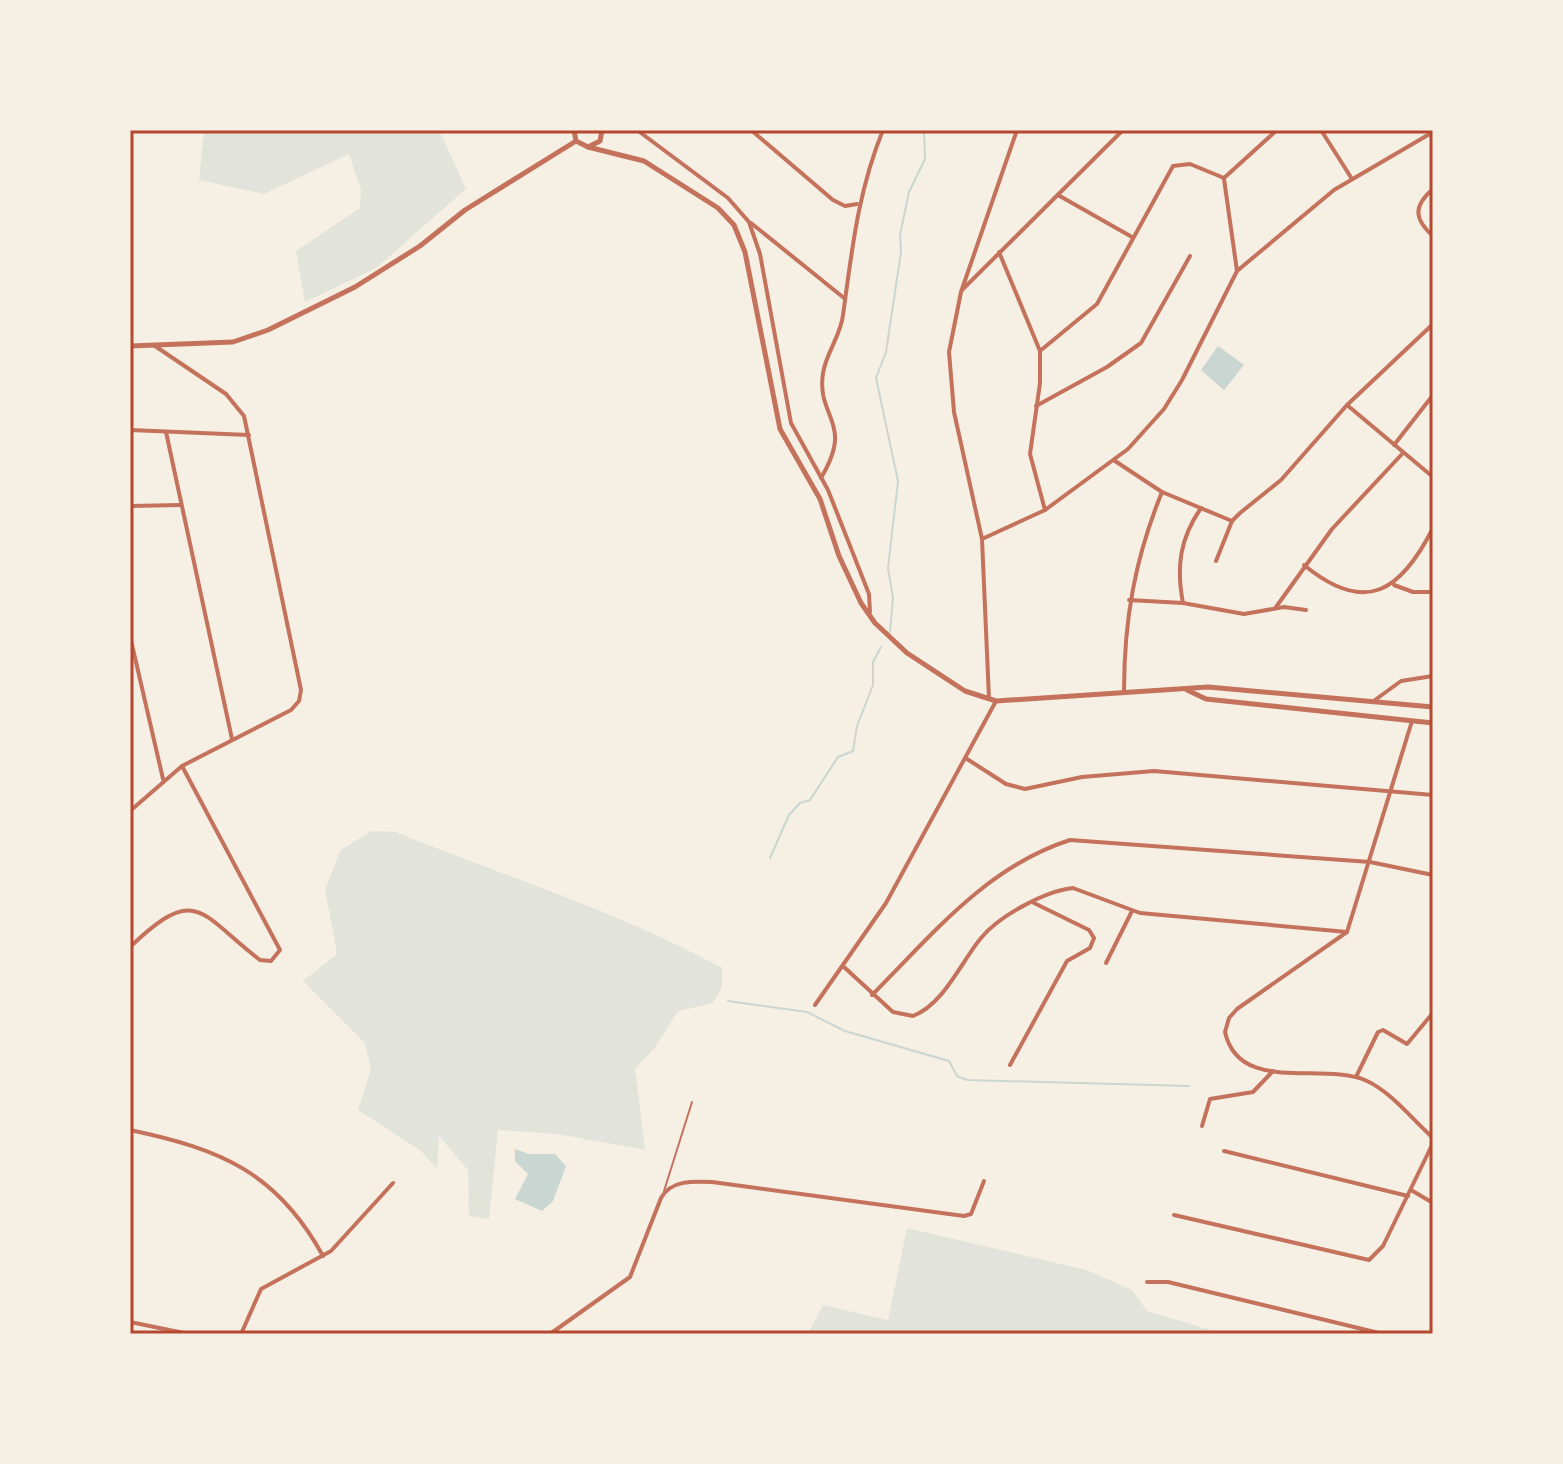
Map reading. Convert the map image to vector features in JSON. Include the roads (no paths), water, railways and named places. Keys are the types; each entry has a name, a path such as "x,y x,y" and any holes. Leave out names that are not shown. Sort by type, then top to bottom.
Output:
{"street":[{"path":"574,130 576,141"},
{"path":"588,147 600,141 602,130"},
{"path":"637,130 728,198 749,222 844,298"},
{"path":"751,130 833,200 845,206 858,204"},
{"path":"821,478 837,442 823,387 823,371 842,320 858,204 882,131 865,130"},
{"path":"989,699 982,539 963,463 951,382 950,332 1017,130"},
{"path":"961,292 1123,130"},
{"path":"1224,178 1277,130"},
{"path":"1321,130 1352,179"},
{"path":"982,539 1045,510 1115,461 1164,409 1201,345 1237,271 1270,247 1306,212 1352,179 1433,133"},
{"path":"576,141 644,161 718,208 734,225 745,252 780,429 820,499 851,583 889,638 907,653 965,691 996,701 1208,687 1433,707"},
{"path":"130,346 233,342 317,307 407,255 445,224 576,141"},
{"path":"1040,351 1097,304 1173,166 1184,162 1224,178"},
{"path":"1224,178 1237,271"},
{"path":"1433,189 1418,206 1419,221 1433,236"},
{"path":"1057,194 1132,237"},
{"path":"749,222 760,254 791,423 821,478 869,594 870,612"},
{"path":"999,252 1040,351 1030,454 1045,510"},
{"path":"1036,406 1107,367 1141,343 1190,256"},
{"path":"1216,561 1232,521 1292,469 1347,405 1432,327"},
{"path":"130,811 163,779 182,766 291,710 299,701 300,685 244,416 234,400 155,346"},
{"path":"1394,445 1433,395"},
{"path":"1347,405 1433,477"},
{"path":"130,430 249,435"},
{"path":"166,432 232,739"},
{"path":"1276,607 1304,565 1354,504 1403,453"},
{"path":"1115,461 1162,492 1232,521"},
{"path":"1124,691 1129,600 1145,536 1162,492"},
{"path":"130,506 180,505"},
{"path":"1183,603 1179,574 1181,548 1201,508"},
{"path":"1304,565 1325,581 1351,590 1369,592 1394,585 1409,569 1433,528"},
{"path":"1394,585 1413,592 1433,592"},
{"path":"1129,600 1183,603 1244,614 1276,607 1306,610"},
{"path":"130,636 163,779"},
{"path":"1375,700 1401,681 1433,676"},
{"path":"1186,690 1206,699 1433,723"},
{"path":"815,1005 886,903 996,701"},
{"path":"1174,1215 1369,1260 1383,1246 1409,1193 1433,1140 1385,1094 1356,1077 1255,1067 1236,1057 1225,1032 1229,1018 1347,932 1412,721"},
{"path":"967,759 1006,784 1025,789 1082,777 1154,771 1433,795"},
{"path":"130,947 170,913 191,909 208,916 260,960 271,961 280,950 182,766"},
{"path":"872,995 972,893 1038,853 1070,840 1103,839 1370,862 1433,875"},
{"path":"844,967 872,995 903,1015 922,1013 937,999 983,936 1034,903 1073,888 1132,911 1347,932"},
{"path":"1010,1065 1067,961 1090,948 1094,938 1089,930 1034,903"},
{"path":"1106,963 1132,911"},
{"path":"1356,1077 1378,1032 1383,1030 1407,1044 1432,1014"},
{"path":"1202,1126 1210,1099 1253,1092 1273,1071"},
{"path":"130,1130 210,1150 259,1176 288,1205 323,1256"},
{"path":"1224,1151 1409,1193 1433,1203"},
{"path":"550,1334 630,1277 664,1193 685,1183 712,1182 964,1216 971,1214 984,1181"},
{"path":"241,1334 261,1289 323,1256 393,1183"},
{"path":"1147,1282 1168,1282 1383,1334"},
{"path":"130,1322 189,1334"}],"lane":[{"path":"664,1193 692,1102"}],"waterway":[{"path":"890,632 893,598 888,568 898,481 876,378 886,352 901,252 900,235 909,192 925,159 924,130"},
{"path":"770,858 789,815 800,803 810,800 838,757 853,751 857,726 873,685 873,662 881,647"},
{"path":"728,1001 807,1012 845,1031 949,1061 957,1076 967,1080 1189,1086"}]}
